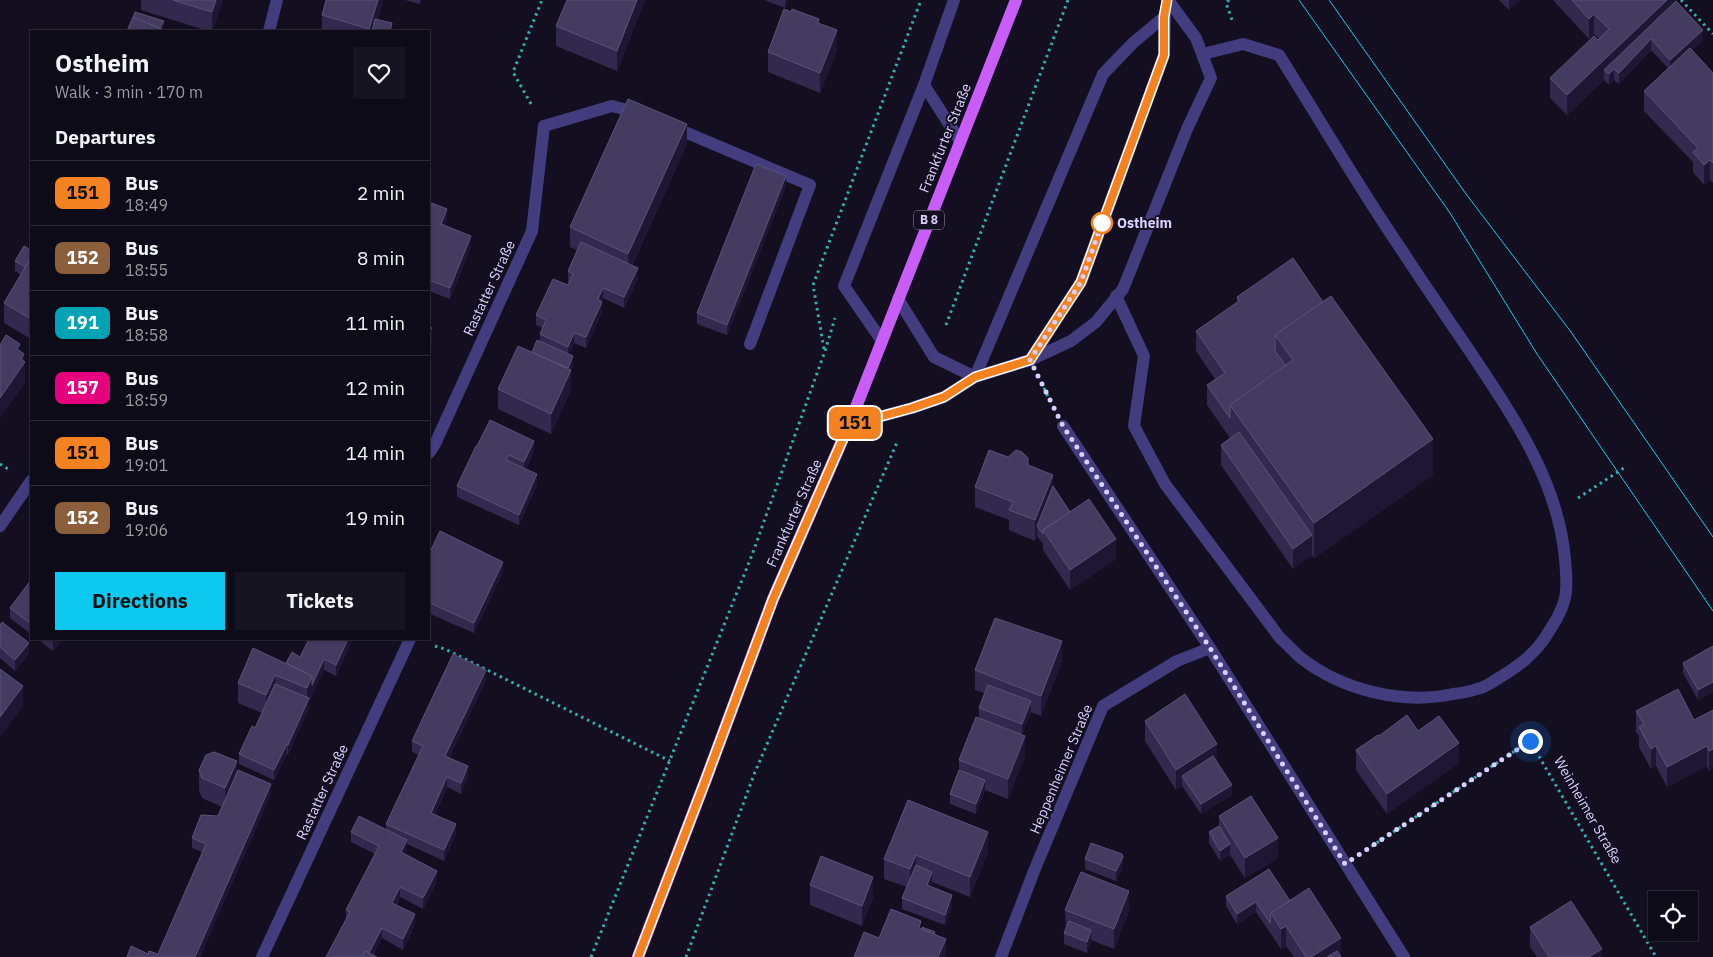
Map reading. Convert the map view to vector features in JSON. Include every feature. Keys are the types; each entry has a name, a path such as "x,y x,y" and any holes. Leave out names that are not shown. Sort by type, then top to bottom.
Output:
{"main road":[{"name":"Frankfurter Straße","path":"638,957 773,599 849,425 1016,0"}],"street":[{"path":"269,30 277,0"},
{"path":"882,341 844,286 924,85 954,0"},
{"path":"1030,360 1081,282 1164,55 1164,17 1168,0"},
{"path":"849,425 912,408 944,397 975,377 1030,360 1071,341 1096,322 1123,289 1187,129 1211,78 1196,38 1168,0"},
{"path":"975,377 1103,74 1164,17"},
{"path":"1116,296 1144,356 1134,426 1164,484 1280,638 1300,658 1324,673 1351,685 1380,694 1410,697 1445,696 1479,689 1526,660 1542,643 1556,621 1564,600 1567,582 1566,565 1557,513 1548,484 1530,446 1510,412 1393,238 1279,55 1242,44 1203,54"},
{"path":"924,85 960,141"},
{"path":"544,126 612,106 646,116"},
{"path":"665,124 810,185 750,344"},
{"name":"Rastatter Straße","path":"430,452 532,231 544,126"},
{"path":"898,299 934,357 975,377"},
{"path":"1063,426 1210,648 1404,957"},
{"path":"0,526 30,483"},
{"name":"Rastatter Straße","path":"262,957 410,640"},
{"name":"Heppenheimer Straße","path":"1001,957 1034,871 1103,706 1177,661 1210,648"}],"path":[{"path":"542,0 512,72 544,126"},
{"path":"934,357 1068,0"},
{"path":"1681,0 1713,34"},
{"path":"591,957 752,555 825,351"},
{"path":"1030,360 1063,426"},
{"path":"686,957 755,772 912,408"},
{"path":"1557,513 1626,466"},
{"path":"429,644 445,649 670,761"},
{"name":"Weinheimer Straße","path":"1345,864 1530,741 1656,957"}],"building":[{"path":"173,0 216,0 212,12"},
{"path":"326,0 378,0 369,29 322,15"},
{"path":"567,0 637,0 617,51 556,26"},
{"path":"1572,0 1667,0 1567,95 1550,78 1594,36 1598,40 1609,29 1594,14 1589,19"},
{"path":"1676,1 1703,30 1670,60 1651,39 1619,73 1614,69 1609,74 1604,70"},
{"path":"784,9 791,12 792,9 819,19 818,23 837,30 820,73 768,52"},
{"path":"135,12 164,21 160,28 133,18"},
{"path":"133,17 162,29 162,30 127,30"},
{"path":"375,19 392,23 390,30 372,30"},
{"path":"1690,48 1713,73 1713,163 1710,160 1704,165 1693,152 1698,148 1644,91"},
{"path":"628,99 687,124 628,254 570,227"},
{"path":"756,164 786,176 727,325 697,313"},
{"path":"430,202 447,209 441,224 471,236 450,288 430,280"},
{"path":"581,242 638,268 624,297 603,288 598,299 602,302 586,337 574,333 568,347 540,334 546,320 536,315 553,279 568,285 573,274 568,271"},
{"path":"24,246 30,249 30,259 25,267 15,261"},
{"path":"1293,258 1323,302 1275,335 1275,351 1286,366 1230,405 1230,418 1207,385 1225,373 1196,331 1239,301 1237,297"},
{"path":"30,259 30,318 4,303"},
{"path":"1331,296 1433,439 1314,523 1230,405 1293,360 1275,335"},
{"path":"6,335 20,344 17,349 24,354 21,359 25,362 0,398 0,345"},
{"path":"537,340 573,356 568,368 532,352"},
{"path":"518,346 571,370 551,414 498,389"},
{"path":"490,420 534,441 524,462 509,455 506,460 537,474 519,515 457,486"},
{"path":"1239,432 1312,535 1293,549 1221,445"},
{"path":"989,450 1008,457 1016,450 1022,452 1028,458 1028,465 1053,475 1035,520 1009,510 1013,502 975,487"},
{"path":"1053,486 1070,512 1043,530 1043,534 1037,526"},
{"path":"1089,499 1116,539 1070,570 1043,530"},
{"path":"440,531 503,562 474,623 430,603 430,552"},
{"path":"30,581 30,623 10,608"},
{"path":"995,618 1062,641 1041,696 975,670"},
{"path":"2,622 29,643 15,660 0,647 0,625"},
{"path":"308,640 348,640 336,665 324,659 312,685 312,676 286,663 292,652 300,657"},
{"path":"1713,646 1713,682 1698,690 1683,663"},
{"path":"253,648 312,676 307,688 275,675 266,695 238,683"},
{"path":"453,654 486,670 445,756 468,766 461,783 447,777 431,813 456,824 444,850 386,824 423,746 412,741"},
{"path":"0,669 23,686 0,717"},
{"path":"275,684 309,698 288,745 274,770 239,754 252,726 255,728"},
{"path":"988,685 1031,701 1022,724 979,708"},
{"path":"1678,689 1694,720 1713,710 1713,749 1709,751 1707,746 1667,767 1656,746 1651,749 1639,727 1644,724 1636,711"},
{"path":"1185,694 1217,744 1176,770 1145,721"},
{"path":"1407,715 1418,731 1439,716 1459,743 1387,794 1356,750"},
{"path":"976,717 1025,736 1008,779 959,760"},
{"path":"214,752 237,761 225,788 202,778 199,770 206,755"},
{"path":"1213,756 1232,785 1201,804 1182,776"},
{"path":"238,770 271,784 195,957 127,957 131,946 148,954 149,951 158,954 206,844 192,838 201,815 218,816"},
{"path":"959,770 985,780 976,804 950,794"},
{"path":"1251,796 1278,838 1245,858 1219,816"},
{"path":"908,800 988,832 970,877 916,855 910,869 884,859"},
{"path":"359,816 407,840 401,852 437,871 423,898 400,887 392,903 415,914 403,939 382,928 369,953 365,951 362,957 326,957 350,912 346,910 379,846 351,832"},
{"path":"1219,826 1230,844 1220,851 1209,832"},
{"path":"1091,843 1122,854 1123,857 1116,871 1085,859"},
{"path":"821,856 873,877 862,906 810,885"},
{"path":"916,865 932,872 927,885 952,895 945,915 902,898"},
{"path":"1269,869 1290,901 1271,913 1270,923 1256,902 1237,914 1226,896"},
{"path":"1081,872 1129,891 1114,929 1065,910"},
{"path":"1309,888 1341,938 1311,957 1306,957 1286,926 1281,929 1271,913"},
{"path":"1571,901 1602,949 1589,957 1549,957 1530,927"},
{"path":"891,909 921,921 919,928 946,939 938,957 854,957 864,932 879,938"},
{"path":"1069,921 1091,930 1087,942 1064,933"},
{"path":"922,927 935,932 934,934 922,929"},
{"path":"365,951 377,957 362,957"},
{"path":"1337,951 1341,957 1327,957"}],"tram line":[{"path":"1299,0 1450,213 1537,354 1713,611"},
{"path":"1329,0 1466,194 1571,332 1713,537"}],"bus line":[{"name":"151","path":"638,957 773,599 849,425 912,408 944,397 975,377 1030,360 1081,282 1164,55 1164,17 1167,0"}],"place":[{"name":"Ostheim","path":"1102,223"}],"route":[{"path":"1102,223 1103,220 1081,282 1030,360 1063,426 1210,648 1345,864 1530,741"}]}
